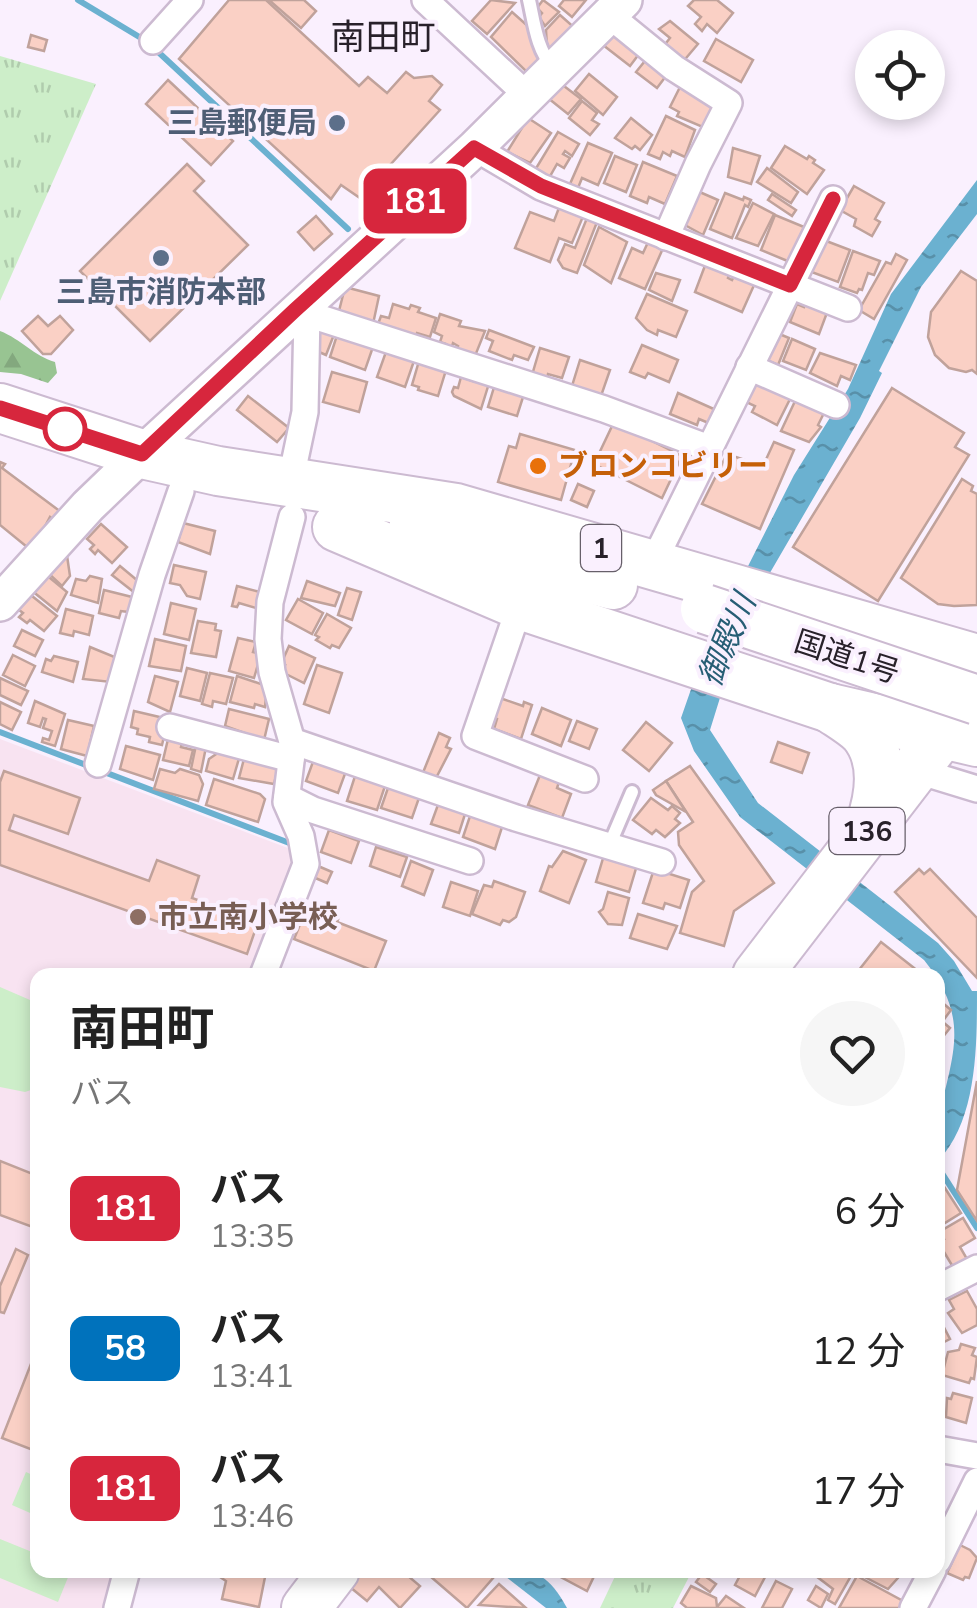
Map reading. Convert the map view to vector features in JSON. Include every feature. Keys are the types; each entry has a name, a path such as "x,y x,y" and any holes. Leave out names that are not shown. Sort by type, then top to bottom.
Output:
{"highway":[{"name":"1","path":"0,408 131,466"},
{"name":"1","path":"0,438 306,509 520,605 960,747"},
{"name":"国道1号","path":"200,482 705,609 960,747"},
{"name":"1","path":"306,509 456,508 977,660"},
{"name":"国道1号","path":"306,509 427,536"},
{"name":"136","path":"793,968 960,747 977,688"},
{"name":"1","path":"830,708 864,734 878,764 880,796 869,829"},
{"name":"136","path":"762,968 869,829 960,747"},
{"path":"282,1608 304,1578"},
{"path":"306,1608 329,1578"}],"street":[{"path":"153,41 190,0"},
{"path":"425,0 528,96"},
{"path":"0,604 88,506 301,312 617,8 674,68 729,103 666,237"},
{"path":"474,148 541,186 848,308"},
{"path":"653,563 833,199"},
{"path":"301,312 634,419 709,448"},
{"path":"265,968 306,864 306,853 286,798 292,750 272,672 268,639 270,602 306,509 301,312"},
{"path":"749,368 836,405"},
{"path":"98,764 152,575 200,482"},
{"path":"520,605 475,736 585,779"},
{"path":"170,726 292,750 662,862"},
{"path":"286,798 470,861"},
{"path":"945,1284 977,1268"},
{"path":"945,1450 977,1456"},
{"path":"945,1546 977,1482"},
{"path":"117,1608 125,1578"},
{"path":"913,1608 928,1578"}],"lane":[{"path":"529,0 542,50 555,70"},
{"path":"609,846 632,792"}],"shaded area":[{"name":"市立南小学校","path":"0,739 293,850 297,860 257,968 30,968 30,1578 120,1578 112,1608 0,1608"}],"green space":[{"path":"0,56 96,84 0,301"},
{"path":"0,331 55,362 57,373 48,383 0,372"},
{"path":"0,987 30,1000 30,1090 0,1087"},
{"path":"26,1472 30,1474 30,1513 12,1505"},
{"path":"0,1539 30,1551 30,1578 68,1578 58,1602 0,1578"},
{"path":"614,1578 688,1578 673,1608 600,1608"}],"water":[{"name":"御殿川","path":"977,180 977,214 921,287 860,418 746,614 710,730 758,803 938,943 972,991 977,991 972,1082 961,1125 945,1152 945,1089 954,1038 945,994 945,968 930,968 740,817 694,751 681,718 720,606 742,578 794,475 848,389 891,294"},
{"path":"507,1578 546,1580 567,1608 546,1608"}],"building":[{"path":"229,0 266,0 359,86 368,77 387,93 406,72 414,78 432,76 442,85 429,101 440,110 360,198 341,185 331,199 179,59"},
{"path":"269,0 304,0 316,11 301,28"},
{"path":"491,0 515,3 487,34 472,21"},
{"path":"543,0 559,12 545,26 537,8"},
{"path":"564,0 586,0 572,17 559,6"},
{"path":"694,0 717,0 733,13 717,33 707,24 702,31 695,24 701,17 688,6"},
{"path":"512,12 530,28 542,65 531,76 491,37"},
{"path":"560,15 577,30 555,55 547,47 546,30"},
{"path":"670,21 698,44 681,64 662,48 670,38 659,29"},
{"path":"616,29 642,50 630,66 603,45"},
{"path":"31,35 47,40 44,51 28,47"},
{"path":"716,39 753,60 741,82 704,61"},
{"path":"649,56 669,72 657,88 636,72"},
{"path":"589,74 617,97 603,115 575,91"},
{"path":"168,80 233,141 211,165 146,104"},
{"path":"560,83 581,99 568,114 548,98"},
{"path":"682,83 716,105 705,128 677,116 679,112 670,107"},
{"path":"582,101 597,113 592,120 599,124 590,135 569,118"},
{"path":"666,116 695,130 685,157 672,151 670,156 663,152 660,159 648,154"},
{"path":"528,118 551,133 530,163 507,152"},
{"path":"631,118 652,135 640,150 615,138"},
{"path":"558,132 579,144 572,156 565,151 563,154 570,158 564,168 557,164 549,178 535,170"},
{"path":"588,143 612,153 598,185 582,178 578,188 570,184"},
{"path":"785,146 807,159 809,156 824,170 807,194 771,168"},
{"path":"733,148 760,156 751,184 728,177"},
{"path":"615,156 637,165 626,192 604,183"},
{"path":"643,162 677,176 665,204 649,197 647,203 630,196"},
{"path":"187,164 204,181 194,191 248,245 150,341 80,271"},
{"path":"767,168 798,192 791,203 757,182"},
{"path":"456,186 464,194 433,223 425,215"},
{"path":"854,186 884,203 872,236 854,226 856,219 840,210"},
{"path":"695,190 718,200 703,235 683,224"},
{"path":"725,193 751,200 748,207 745,205 732,238 710,229"},
{"path":"772,194 796,210 792,216 768,200"},
{"path":"753,203 774,214 758,246 736,238"},
{"path":"560,205 584,214 572,243 559,238 550,262 515,248 530,212 554,221"},
{"path":"589,213 599,217 577,273 563,268 558,260 565,244 575,248"},
{"path":"775,215 804,227 790,262 761,250"},
{"path":"316,216 332,234 314,250 298,232"},
{"path":"599,227 627,242 611,283 584,265"},
{"path":"821,239 850,250 838,282 809,271"},
{"path":"649,240 664,246 645,289 619,278 632,248 643,253"},
{"path":"853,251 880,261 874,275 868,273 857,293 840,287"},
{"path":"896,254 907,260 874,319 859,310 886,262 891,264"},
{"path":"706,263 730,273 728,278 732,280 735,274 755,283 742,312 695,292"},
{"path":"961,271 977,281 977,374 949,368 935,355 928,337 931,312"},
{"path":"656,273 680,280 672,301 649,290"},
{"path":"345,287 379,296 373,324 338,315"},
{"path":"647,294 687,311 676,337 658,330 657,335 636,318"},
{"path":"806,301 828,310 819,334 790,322 797,304 804,307"},
{"path":"393,304 409,309 411,305 436,318 430,337 417,333 415,339 377,327 381,316 389,318"},
{"path":"440,314 461,321 459,326 485,331 475,356 457,349 453,343 451,349 440,342 442,336 434,332"},
{"path":"38,316 48,326 60,316 73,330 51,354 43,354 22,331"},
{"path":"320,326 335,332 326,355 312,349"},
{"path":"489,330 534,347 528,360 514,355 512,360 489,351 493,341 486,338"},
{"path":"338,332 374,344 365,370 330,357"},
{"path":"777,333 789,338 778,365 766,360"},
{"path":"792,339 815,349 806,370 783,361"},
{"path":"642,345 678,360 669,382 648,373 645,378 630,372"},
{"path":"540,348 569,357 562,378 532,375"},
{"path":"387,349 415,358 405,387 377,377"},
{"path":"820,353 856,365 850,380 841,376 837,386 810,373"},
{"path":"580,360 610,370 601,396 572,386"},
{"path":"419,361 446,370 438,396 412,385"},
{"path":"332,372 367,382 359,412 323,402"},
{"path":"474,375 490,380 481,409 452,392 454,387 458,388 461,377 473,381"},
{"path":"761,382 791,397 777,425 752,412 755,406 746,402 754,385"},
{"path":"495,384 524,394 517,416 488,407"},
{"path":"892,388 964,433 955,447 969,455 878,601 793,547"},
{"path":"678,393 716,410 711,424 699,419 697,425 670,414"},
{"path":"248,396 289,428 277,442 237,410"},
{"path":"796,399 825,411 818,425 821,427 809,442 781,431"},
{"path":"614,422 682,456 662,498 594,464"},
{"path":"520,434 575,450 561,500 498,482 509,446 516,448"},
{"path":"774,442 794,450 760,529 702,504 727,454 763,466"},
{"path":"0,462 5,464 2,468 65,515 58,523 50,517 32,551 0,525"},
{"path":"962,479 977,494 977,605 938,604 901,578"},
{"path":"578,484 594,491 587,507 571,500"},
{"path":"183,523 215,531 210,554 178,542"},
{"path":"101,524 127,547 112,563 98,550 95,554 90,549 94,545 87,539"},
{"path":"66,549 70,576 62,586 47,572"},
{"path":"174,565 206,572 200,599 187,596 180,585 170,583"},
{"path":"120,566 138,581 135,593 112,575"},
{"path":"44,573 67,592 57,611 31,590"},
{"path":"90,576 102,579 98,603 71,595 76,579 86,581"},
{"path":"307,581 340,593 335,606 301,598"},
{"path":"237,586 260,592 256,608 239,603 232,606"},
{"path":"347,588 361,592 352,620 338,615"},
{"path":"104,590 132,597 129,612 121,611 119,618 99,613"},
{"path":"27,592 57,616 44,631 19,617 23,613 15,607"},
{"path":"298,599 323,613 312,634 286,620"},
{"path":"171,603 196,609 189,640 164,634"},
{"path":"66,609 93,616 89,635 60,633"},
{"path":"327,614 351,628 339,648 316,640"},
{"path":"198,621 216,624 215,630 221,631 216,657 191,653"},
{"path":"22,630 43,640 35,656 14,646"},
{"path":"238,638 256,642 253,652 261,654 254,678 229,671"},
{"path":"155,639 186,646 181,671 149,666"},
{"path":"289,646 315,658 304,683 282,672 285,665 281,664"},
{"path":"90,647 117,658 111,682 83,679"},
{"path":"13,655 35,666 25,686 3,675"},
{"path":"54,656 78,662 73,682 42,672 46,659 51,661"},
{"path":"317,665 342,673 329,713 304,704"},
{"path":"187,668 207,673 200,701 180,696"},
{"path":"210,673 233,678 226,704 202,704"},
{"path":"155,676 178,682 170,712 148,702"},
{"path":"237,676 267,686 265,707 230,702"},
{"path":"0,678 28,691 21,705 0,695"},
{"path":"500,698 532,705 521,739 494,729 497,719 493,717"},
{"path":"35,701 65,714 55,746 42,742 43,738 49,740 52,731 43,728 46,719 40,727 28,723"},
{"path":"0,702 21,712 12,730 0,724"},
{"path":"542,708 571,720 561,746 532,734"},
{"path":"229,709 269,719 264,740 225,726"},
{"path":"134,711 168,719 162,745 149,742 150,737 137,734 138,729 131,727"},
{"path":"68,720 94,726 87,756 61,749"},
{"path":"577,721 597,729 589,749 569,741"},
{"path":"646,722 672,743 649,771 623,750"},
{"path":"439,733 450,738 446,747 451,749 435,780 422,775"},
{"path":"169,735 183,738 181,747 193,750 189,766 163,760"},
{"path":"778,742 809,753 802,773 771,762"},
{"path":"196,745 206,747 201,772 191,769"},
{"path":"126,746 160,755 153,780 120,769"},
{"path":"222,750 240,755 233,779 206,771 209,759"},
{"path":"245,755 279,764 274,784 239,778"},
{"path":"314,759 346,771 338,793 306,781"},
{"path":"690,766 774,883 734,911 724,946 680,933 692,892 704,881 679,845 678,832 693,822 666,781"},
{"path":"160,769 175,773 180,769 199,775 203,784 198,801 154,789"},
{"path":"4,771 80,798 68,834 14,815 9,830 149,881 157,860 199,876 192,898 258,922 247,954 0,865 0,782"},
{"path":"540,775 559,782 557,788 571,794 562,818 528,805"},
{"path":"355,776 385,786 377,810 347,801"},
{"path":"214,779 260,794 265,799 258,822 206,805"},
{"path":"666,781 686,812 656,795 653,790"},
{"path":"389,785 420,795 412,818 381,808"},
{"path":"651,798 680,813 675,819 680,823 665,837 656,830 652,834 633,820"},
{"path":"439,802 466,811 459,833 431,824"},
{"path":"471,813 503,824 495,849 463,837"},
{"path":"329,830 359,841 351,863 321,852"},
{"path":"376,847 407,857 400,877 370,866"},
{"path":"563,851 586,860 569,903 540,891 549,866"},
{"path":"604,855 637,865 629,892 596,882"},
{"path":"411,861 433,870 424,895 402,886"},
{"path":"318,866 332,872 327,883 313,877"},
{"path":"654,869 689,880 680,908 665,903 663,909 643,903"},
{"path":"919,869 924,874 930,869 977,918 977,978 895,892"},
{"path":"494,881 525,892 516,917 509,922 503,920 500,925 472,914 484,885 492,887"},
{"path":"451,882 478,891 470,916 443,907"},
{"path":"608,892 629,898 622,925 608,924 599,912"},
{"path":"321,909 339,917 337,922 386,941 375,968 294,939 306,910 319,915"},
{"path":"638,914 677,926 667,949 630,938"},
{"path":"881,942 914,968 861,968"},
{"path":"977,1081 977,1221 957,1190"},
{"path":"0,1161 30,1173 30,1226 0,1215"},
{"path":"945,1188 961,1213 945,1223"},
{"path":"963,1218 975,1238 960,1247 967,1259 953,1267 945,1254 945,1228"},
{"path":"16,1249 28,1255 4,1313 0,1312 0,1286"},
{"path":"967,1291 977,1309 977,1325 962,1333 948,1313 954,1309 949,1300"},
{"path":"961,1344 975,1348 974,1379 969,1383 945,1376 948,1352 959,1350"},
{"path":"30,1366 30,1449 2,1438"},
{"path":"953,1393 972,1398 966,1423 946,1417 947,1398 951,1399"},
{"path":"960,1545 977,1558 969,1578 963,1580 947,1573"},
{"path":"222,1578 265,1578 259,1607 222,1599 226,1581"},
{"path":"357,1578 410,1578 420,1586 400,1608 379,1587 367,1601 350,1587"},
{"path":"432,1578 493,1578 467,1608"},
{"path":"563,1578 593,1578 587,1591"},
{"path":"708,1578 716,1584 710,1592 696,1582"},
{"path":"739,1578 764,1578 755,1596 735,1585"},
{"path":"819,1578 850,1578 835,1604 828,1600 833,1589"},
{"path":"856,1578 903,1601 899,1608 839,1608"},
{"path":"867,1578 898,1578 888,1589"},
{"path":"776,1581 792,1589 782,1608 762,1608"},
{"path":"499,1584 526,1608 479,1605"},
{"path":"691,1586 716,1598 717,1607 726,1596 744,1608 687,1608 681,1603"},
{"path":"816,1586 828,1594 821,1608 808,1600"}],"waterway":[{"path":"78,0 146,41"},
{"path":"155,49 348,229"},
{"path":"0,732 292,844"},
{"path":"945,1178 977,1228"}],"bus line":[{"name":"181","path":"0,408 142,454 474,148 541,186 790,285 833,199"}],"place":[{"name":"三島郵便局","path":"337,123"},
{"name":"三島市消防本部","path":"161,258"},
{"name":"ブロンコビリー","path":"538,466"},
{"name":"市立南小学校","path":"138,917"}],"district":[{"name":"南田町","path":"383,37"}]}
